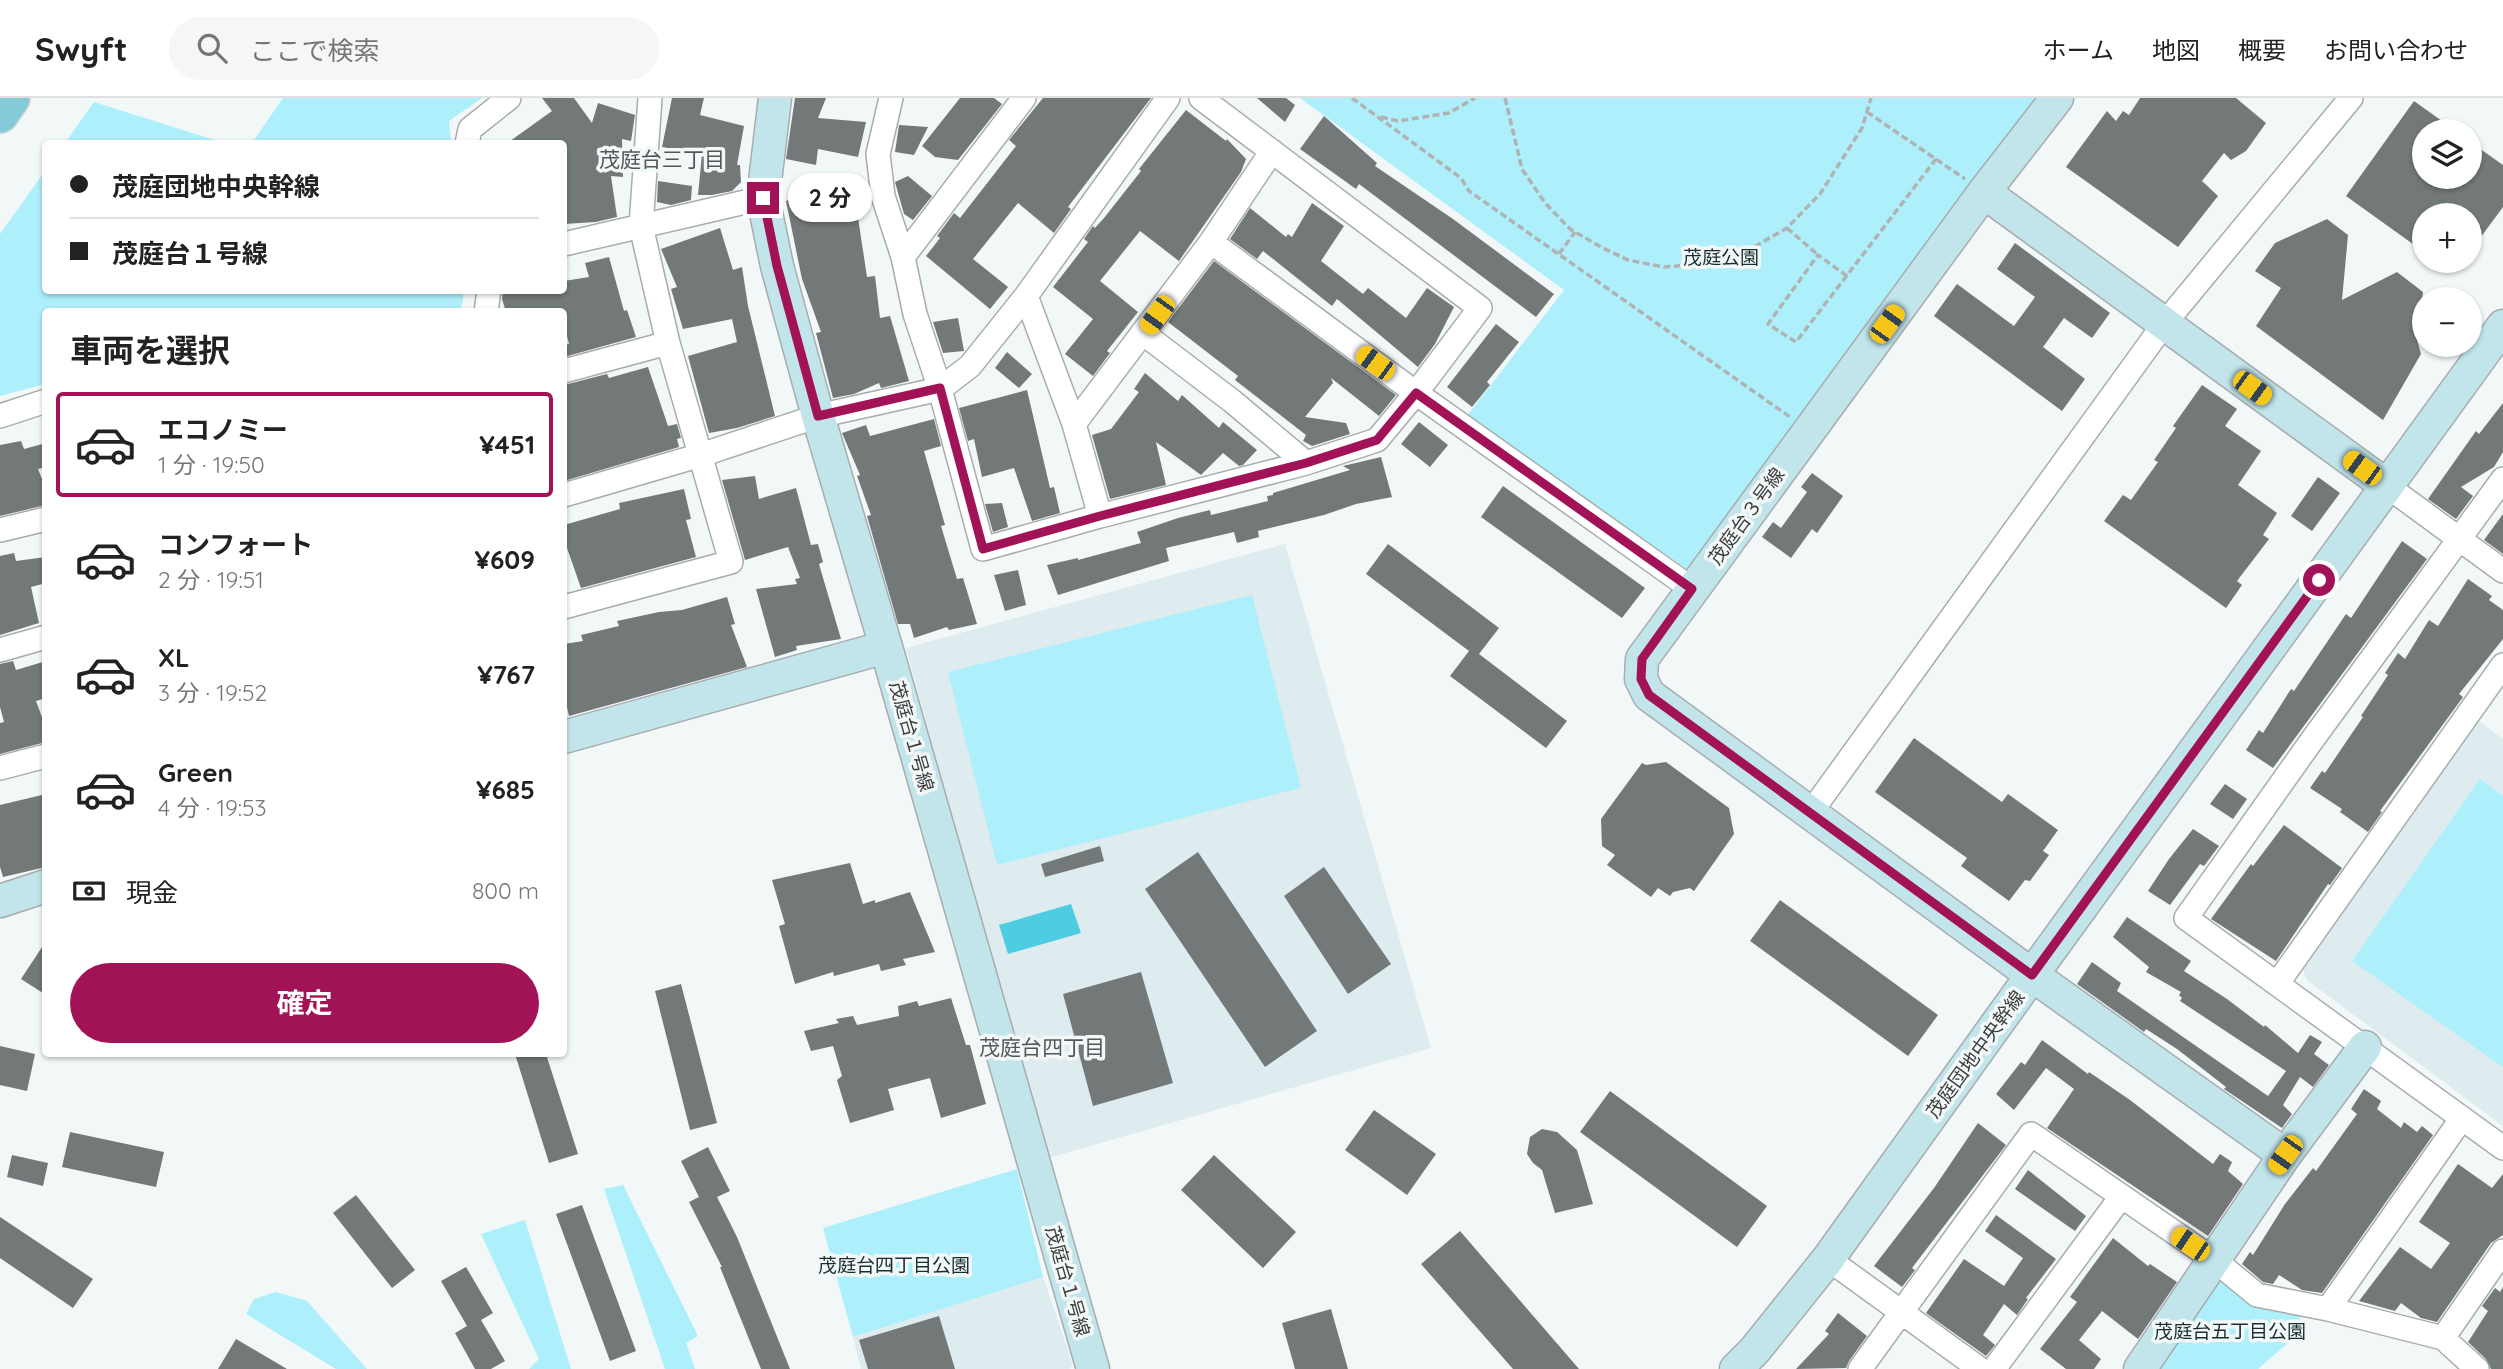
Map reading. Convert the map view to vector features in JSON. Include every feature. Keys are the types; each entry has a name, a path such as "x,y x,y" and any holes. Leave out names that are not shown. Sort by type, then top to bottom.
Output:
{"main road":[{"path":"0,114 11,98"}],"street":[{"path":"468,140 470,129 509,98"},
{"path":"567,606 731,562 668,344 640,226 650,98"},
{"name":"茂庭台１号線","path":"775,98 763,198 777,266 1093,1369"},
{"path":"891,98 878,154 883,196 903,257 915,314 940,388 983,549 1306,463 1377,440 1480,308 1201,98"},
{"path":"903,257 1024,98"},
{"path":"567,494 701,455 818,416 940,388 970,366 1026,296 1168,98"},
{"name":"茂庭台３号線","path":"2057,98 1984,192 1692,589 1642,659 1641,679 1649,695 2032,975 2285,1155"},
{"path":"1811,812 2164,324 2351,98"},
{"path":"1074,424 1211,242 1272,151"},
{"path":"1984,192 2503,571"},
{"path":"567,243 763,198"},
{"path":"1211,242 1416,393 1692,589"},
{"path":"1026,296 1074,424 1100,516"},
{"name":"茂庭団地中央幹線","path":"1736,1369 1755,1350 1828,1259 2503,327"},
{"path":"1144,334 1232,401 1306,463"},
{"path":"567,369 668,344"},
{"path":"0,416 42,402"},
{"path":"2503,480 2186,918 2503,1147"},
{"path":"0,530 42,520"},
{"path":"0,650 42,639"},
{"path":"567,736 886,647"},
{"path":"2277,984 2503,665"},
{"path":"0,768 42,757"},
{"path":"0,901 42,887"},
{"path":"2140,1369 2285,1155 2365,1047"},
{"path":"2329,1309 2462,1118"},
{"path":"1860,1369 2031,1134 2213,1259 2258,1294 2443,1338 2477,1369"},
{"path":"1994,1369 2121,1197"},
{"path":"2443,1338 2503,1251"},
{"path":"1828,1259 1980,1369"}],"path":[{"path":"1352,98 1461,178 1469,191 1809,431"},
{"path":"1377,116 1398,121 1449,113 1475,98"},
{"path":"1505,98 1522,169 1545,203 1575,232 1628,260 1664,267 1710,263 1747,251 1787,228 1820,194 1862,128 1871,98"},
{"path":"1867,111 1984,192"},
{"path":"1818,255 1768,324 1796,342 1936,159"},
{"path":"1787,228 1847,276"},
{"path":"1559,254 1575,232"}],"shaded area":[{"path":"1285,544 1431,1048 1045,1159 906,648"},
{"path":"2475,718 2503,739 2503,1126 2307,980 2303,970"},
{"path":"1071,904 1081,933 1008,954 999,925"},
{"path":"1043,1277 1073,1365 1069,1369 861,1369 853,1337"}],"green space":[{"path":"283,98 482,98 449,121 451,140 254,140"},
{"name":"茂庭公園","path":"1300,98 2037,98 1688,570 1467,416 1564,290"},
{"path":"94,102 214,140 67,140"},
{"path":"42,175 42,294 463,294 463,300 461,308 42,308 42,385 0,396 0,234"},
{"path":"1252,595 1301,788 997,865 948,672"},
{"path":"2480,779 2503,796 2503,1067 2352,961"},
{"name":"茂庭台四丁目公園","path":"1017,1169 1043,1277 853,1337 823,1228"},
{"path":"623,1185 698,1336 686,1343 695,1369 665,1369 604,1189"},
{"path":"525,1220 571,1369 529,1369 539,1359 481,1234"},
{"name":"茂庭台五丁目公園","path":"2220,1280 2256,1303 2294,1302 2304,1329 2258,1369 2160,1369"},
{"path":"276,1292 307,1301 367,1369 336,1369 246,1314 254,1299"}],"building":[{"path":"542,98 574,98 592,123 598,103 635,115 631,141 622,139 623,177 611,176 617,217 596,222 567,224 567,140 512,140 552,111"},
{"path":"672,98 704,98 700,115 744,126 737,165 740,165 741,182 732,191 698,195 702,154 662,147"},
{"path":"795,98 826,98 818,118 866,122 858,157 818,149 816,165 786,159"},
{"path":"960,98 994,98 1002,104 958,160 935,157 922,146"},
{"path":"1043,98 1151,98 1068,207 1071,209 1054,233 1018,203 973,259 1008,287 990,309 926,256 954,213 960,218 1016,146 1009,140"},
{"path":"1257,98 1286,98 1295,105 1285,122"},
{"path":"2140,98 2236,98 2266,123 2246,151 2231,160 2224,153 2202,181 2218,196 2178,247 2066,167 2107,111 2116,121 2123,111 2129,115"},
{"path":"2414,101 2439,119 2412,119 2412,189 2482,189 2482,150 2503,165 2503,207 2482,235 2482,203 2412,203 2412,243 2346,196"},
{"path":"1186,110 1226,141 1227,139 1246,159 1241,172 1179,261 1140,231 1100,281 1138,312 1107,351 1110,353 1093,376 1065,354 1093,319 1053,287 1088,242 1084,239 1093,226 1095,228 1104,218"},
{"path":"1324,116 1377,163 1375,166 1453,219 1554,294 1536,317 1359,184 1356,189 1300,149"},
{"path":"899,125 928,127 914,155 895,152"},
{"path":"908,176 932,196 913,220 904,214 895,182"},
{"path":"658,181 692,186 691,200 671,205 657,202"},
{"path":"857,188 862,211 857,211 867,277 875,276 880,318 890,316 909,381 881,388 879,383 854,394 833,398 816,333 821,332 802,279 786,201 810,192"},
{"path":"1312,203 1344,226 1321,261 1363,294 1368,288 1406,318 1427,288 1454,307 1435,344 1418,367 1337,299 1332,306 1263,251 1257,259 1230,239 1250,208 1286,237 1288,234 1292,237"},
{"path":"2327,219 2348,235 2342,300 2397,272 2416,287 2412,287 2412,357 2419,357 2383,420 2256,326 2281,288 2255,271 2275,243"},
{"path":"720,228 733,270 742,267 748,306 775,416 737,428 709,433 688,356 737,342 732,319 683,329 671,289 677,287 661,249"},
{"path":"2015,243 2110,313 2092,338 2064,318 2043,347 2085,379 2062,411 1934,316 1957,284 2014,326 2035,297 1997,269"},
{"path":"609,257 624,311 627,310 636,337 567,356 567,308 505,308 503,294 567,294 567,281 589,277 585,263"},
{"path":"1214,261 1396,395 1379,416 1331,378 1333,383 1305,417 1346,423 1350,434 1312,446 1303,441 1306,435 1235,380 1238,376 1168,322"},
{"path":"958,318 964,351 943,353 933,322"},
{"path":"1496,324 1519,342 1487,382 1490,385 1472,407 1447,387"},
{"path":"1007,352 1032,374 1019,388 995,368"},
{"path":"648,367 668,426 677,424 681,438 677,439 679,447 567,480 567,384 607,374 609,378"},
{"path":"1145,373 1178,401 1182,395 1219,428 1223,422 1257,450 1239,466 1223,453 1201,475 1156,442 1166,485 1110,499 1092,435 1111,429 1139,392 1134,389"},
{"path":"2202,385 2237,409 2225,426 2261,451 2238,485 2277,513 2263,535 2269,539 2237,581 2242,585 2226,608 2104,521 2123,495 2131,500 2158,462 2154,460 2176,428 2173,426"},
{"path":"1027,390 1050,488 1054,487 1060,513 1032,521 1014,468 982,477 974,439 968,441 959,408"},
{"path":"2503,403 2503,452 2494,467 2461,487 2473,496 2456,519 2428,499 2476,431 2479,434"},
{"path":"934,419 941,446 924,451 945,525 941,526 957,579 963,578 977,624 949,630 947,627 914,638 910,624 898,624 867,516 871,515 857,476 860,475 842,433 866,425 870,436"},
{"path":"1419,422 1448,445 1430,467 1401,444"},
{"path":"21,441 24,449 42,444 42,468 38,469 42,479 42,506 0,516 0,445"},
{"path":"1381,457 1392,497 1258,531 1259,537 1237,543 1234,532 1166,548 1169,561 1058,595 1047,565 1078,560 1141,543 1137,532 1210,510 1211,515 1268,501 1267,496 1273,493 1350,470 1343,466"},
{"path":"1812,473 1843,496 1817,533 1812,529 1791,558 1762,537 1773,522 1781,528 1807,492 1801,487"},
{"path":"755,476 759,499 796,488 811,545 818,544 823,562 819,564 841,639 796,646 797,650 775,657 756,589 797,584 795,579 800,578 788,547 745,560 722,480"},
{"path":"2318,477 2340,493 2312,531 2291,516"},
{"path":"1503,486 1645,588 1622,618 1481,517"},
{"path":"684,489 691,519 686,520 696,557 581,588 567,548 567,524 620,509 619,503"},
{"path":"1002,503 1008,527 993,532 985,504"},
{"path":"2503,514 2503,554 2484,540"},
{"path":"2402,541 2427,559 2273,768 2246,750 2259,730 2263,733 2291,689 2294,691 2346,614 2351,618"},
{"path":"1388,544 1499,628 1479,654 1567,721 1546,748 1450,676 1469,651 1366,574"},
{"path":"14,553 16,561 42,558 42,584 31,587 39,623 0,635 0,556"},
{"path":"1018,570 1026,605 1005,611 994,575"},
{"path":"2468,579 2492,596 2489,600 2503,610 2503,639 2459,694 2463,697 2380,811 2382,812 2368,832 2340,812 2342,809 2310,788 2322,771 2325,773 2363,717 2361,716 2388,675 2385,673 2398,653 2405,659 2429,620 2438,626"},
{"path":"727,597 735,624 731,625 747,667 569,716 567,644 583,641 581,635 619,626 617,621 682,610"},
{"path":"13,661 16,670 42,662 42,699 36,701 42,717 42,743 0,754 0,723 4,722 0,707 0,664"},
{"path":"1914,738 2002,802 2008,794 2058,830 2043,851 2049,855 2030,881 2025,880 2009,901 1961,866 1967,858 1875,792"},
{"path":"1666,762 1729,808 1734,834 1694,891 1690,888 1673,892 1670,896 1658,888 1651,897 1607,865 1615,855 1602,846 1601,819 1642,763 1646,765"},
{"path":"2225,784 2247,799 2233,819 2210,804"},
{"path":"42,795 42,868 3,877 0,867 0,805"},
{"path":"2284,825 2342,868 2330,885 2328,884 2276,961 2211,919 2251,864 2253,866"},
{"path":"2193,829 2219,846 2204,866 2200,864 2170,905 2148,891"},
{"path":"1100,846 1104,861 1045,877 1041,864"},
{"path":"1198,852 1317,1031 1265,1067 1145,889"},
{"path":"850,863 863,904 910,892 935,952 903,959 906,965 881,971 879,964 834,976 833,972 795,984 779,926 785,924 772,880"},
{"path":"1324,867 1391,964 1348,994 1284,896"},
{"path":"1780,900 1938,1015 1908,1056 1750,941"},
{"path":"2127,917 2191,961 2184,971 2264,1027 2265,1025 2298,1053 2310,1035 2322,1042 2314,1054 2329,1065 2313,1087 2300,1077 2283,1105 2292,1114 2282,1128 2224,1089 2226,1087 2177,1049 2146,1029 2144,1032 2077,984 2092,962 2121,983 2117,991 2268,1096 2286,1071 2180,1001 2181,992 2146,972 2149,967 2113,937"},
{"path":"42,947 42,992 21,979"},
{"path":"1141,972 1173,1083 1093,1106 1063,994"},
{"path":"681,984 717,1123 690,1130 655,991"},
{"path":"951,998 966,1045 970,1045 986,1104 941,1118 930,1078 888,1089 894,1110 850,1123 837,1080 842,1076 833,1046 811,1051 804,1031 839,1023 836,1019 853,1016 857,1025 899,1016 898,1006 917,1001 919,1006"},
{"path":"2042,1040 2088,1074 2089,1072 2130,1100 2213,1164 2220,1154 2232,1162 2228,1171 2243,1184 2208,1236 2047,1128 2074,1089 2046,1068 2014,1110 1996,1094 2021,1062 2025,1065"},
{"path":"0,1046 35,1054 27,1091 0,1085"},
{"path":"516,1057 547,1057 578,1154 549,1163"},
{"path":"2364,1089 2381,1101 2377,1109 2401,1128 2404,1122 2417,1132 2422,1126 2433,1135 2322,1293 2302,1290 2279,1275 2273,1284 2263,1282 2242,1264 2250,1252 2253,1255 2285,1204 2313,1168 2316,1171 2357,1114 2351,1109"},
{"path":"1610,1091 1767,1206 1737,1247 1580,1132"},
{"path":"1374,1110 1436,1154 1407,1195 1345,1150"},
{"path":"1978,1123 2006,1145 1912,1268 1915,1270 1902,1287 1874,1266 1934,1188"},
{"path":"1542,1129 1557,1132 1577,1150 1593,1204 1555,1213 1542,1170 1527,1154 1530,1137"},
{"path":"70,1132 164,1152 156,1187 62,1167"},
{"path":"708,1147 730,1191 717,1197 737,1237 790,1369 761,1369 722,1267 689,1202 699,1197 681,1161"},
{"path":"12,1155 48,1163 43,1186 7,1177"},
{"path":"1214,1155 1296,1232 1263,1268 1181,1190"},
{"path":"2458,1164 2492,1188 2503,1174 2503,1235 2491,1243 2437,1322 2421,1318 2401,1303 2395,1311 2359,1301 2400,1247 2431,1269 2450,1243 2419,1222"},
{"path":"2028,1170 2086,1216 2075,1231 2015,1189"},
{"path":"356,1195 415,1270 392,1288 333,1213"},
{"path":"582,1205 636,1351 610,1361 556,1214"},
{"path":"1996,1215 2056,1259 2026,1298 2028,1299 2017,1315 2004,1304 1983,1335 1995,1345 1986,1356 1926,1313 1964,1259 2004,1286 2023,1258 1985,1231"},
{"path":"0,1217 93,1279 73,1308 0,1258"},
{"path":"1460,1231 1579,1369 1513,1369 1421,1264"},
{"path":"2113,1238 2148,1266 2150,1264 2177,1282 2138,1339 2102,1311 2079,1340 2101,1359 2094,1369 2066,1369 2040,1349 2077,1302 2070,1297"},
{"path":"466,1267 493,1313 481,1320 505,1361 491,1369 475,1369 455,1333 467,1326 441,1281"},
{"path":"2503,1287 2503,1369 2491,1369 2486,1359 2468,1342 2488,1311 2482,1306 2495,1288 2500,1292"},
{"path":"1331,1309 1348,1369 1295,1369 1282,1323"},
{"path":"1838,1313 1867,1336 1846,1368 1796,1369 1829,1334 1825,1331"},
{"path":"939,1316 955,1369 868,1369 859,1340"},
{"path":"236,1339 287,1369 218,1369"}],"district":[{"name":"茂庭台三丁目","path":"662,159"},
{"name":"茂庭台四丁目","path":"1042,1047"}],"route":[{"path":"763,198 777,266 818,416 940,388 983,549 1306,463 1377,440 1416,393 1692,589 1642,659 1641,679 1649,695 2032,975 2319,580"}]}
